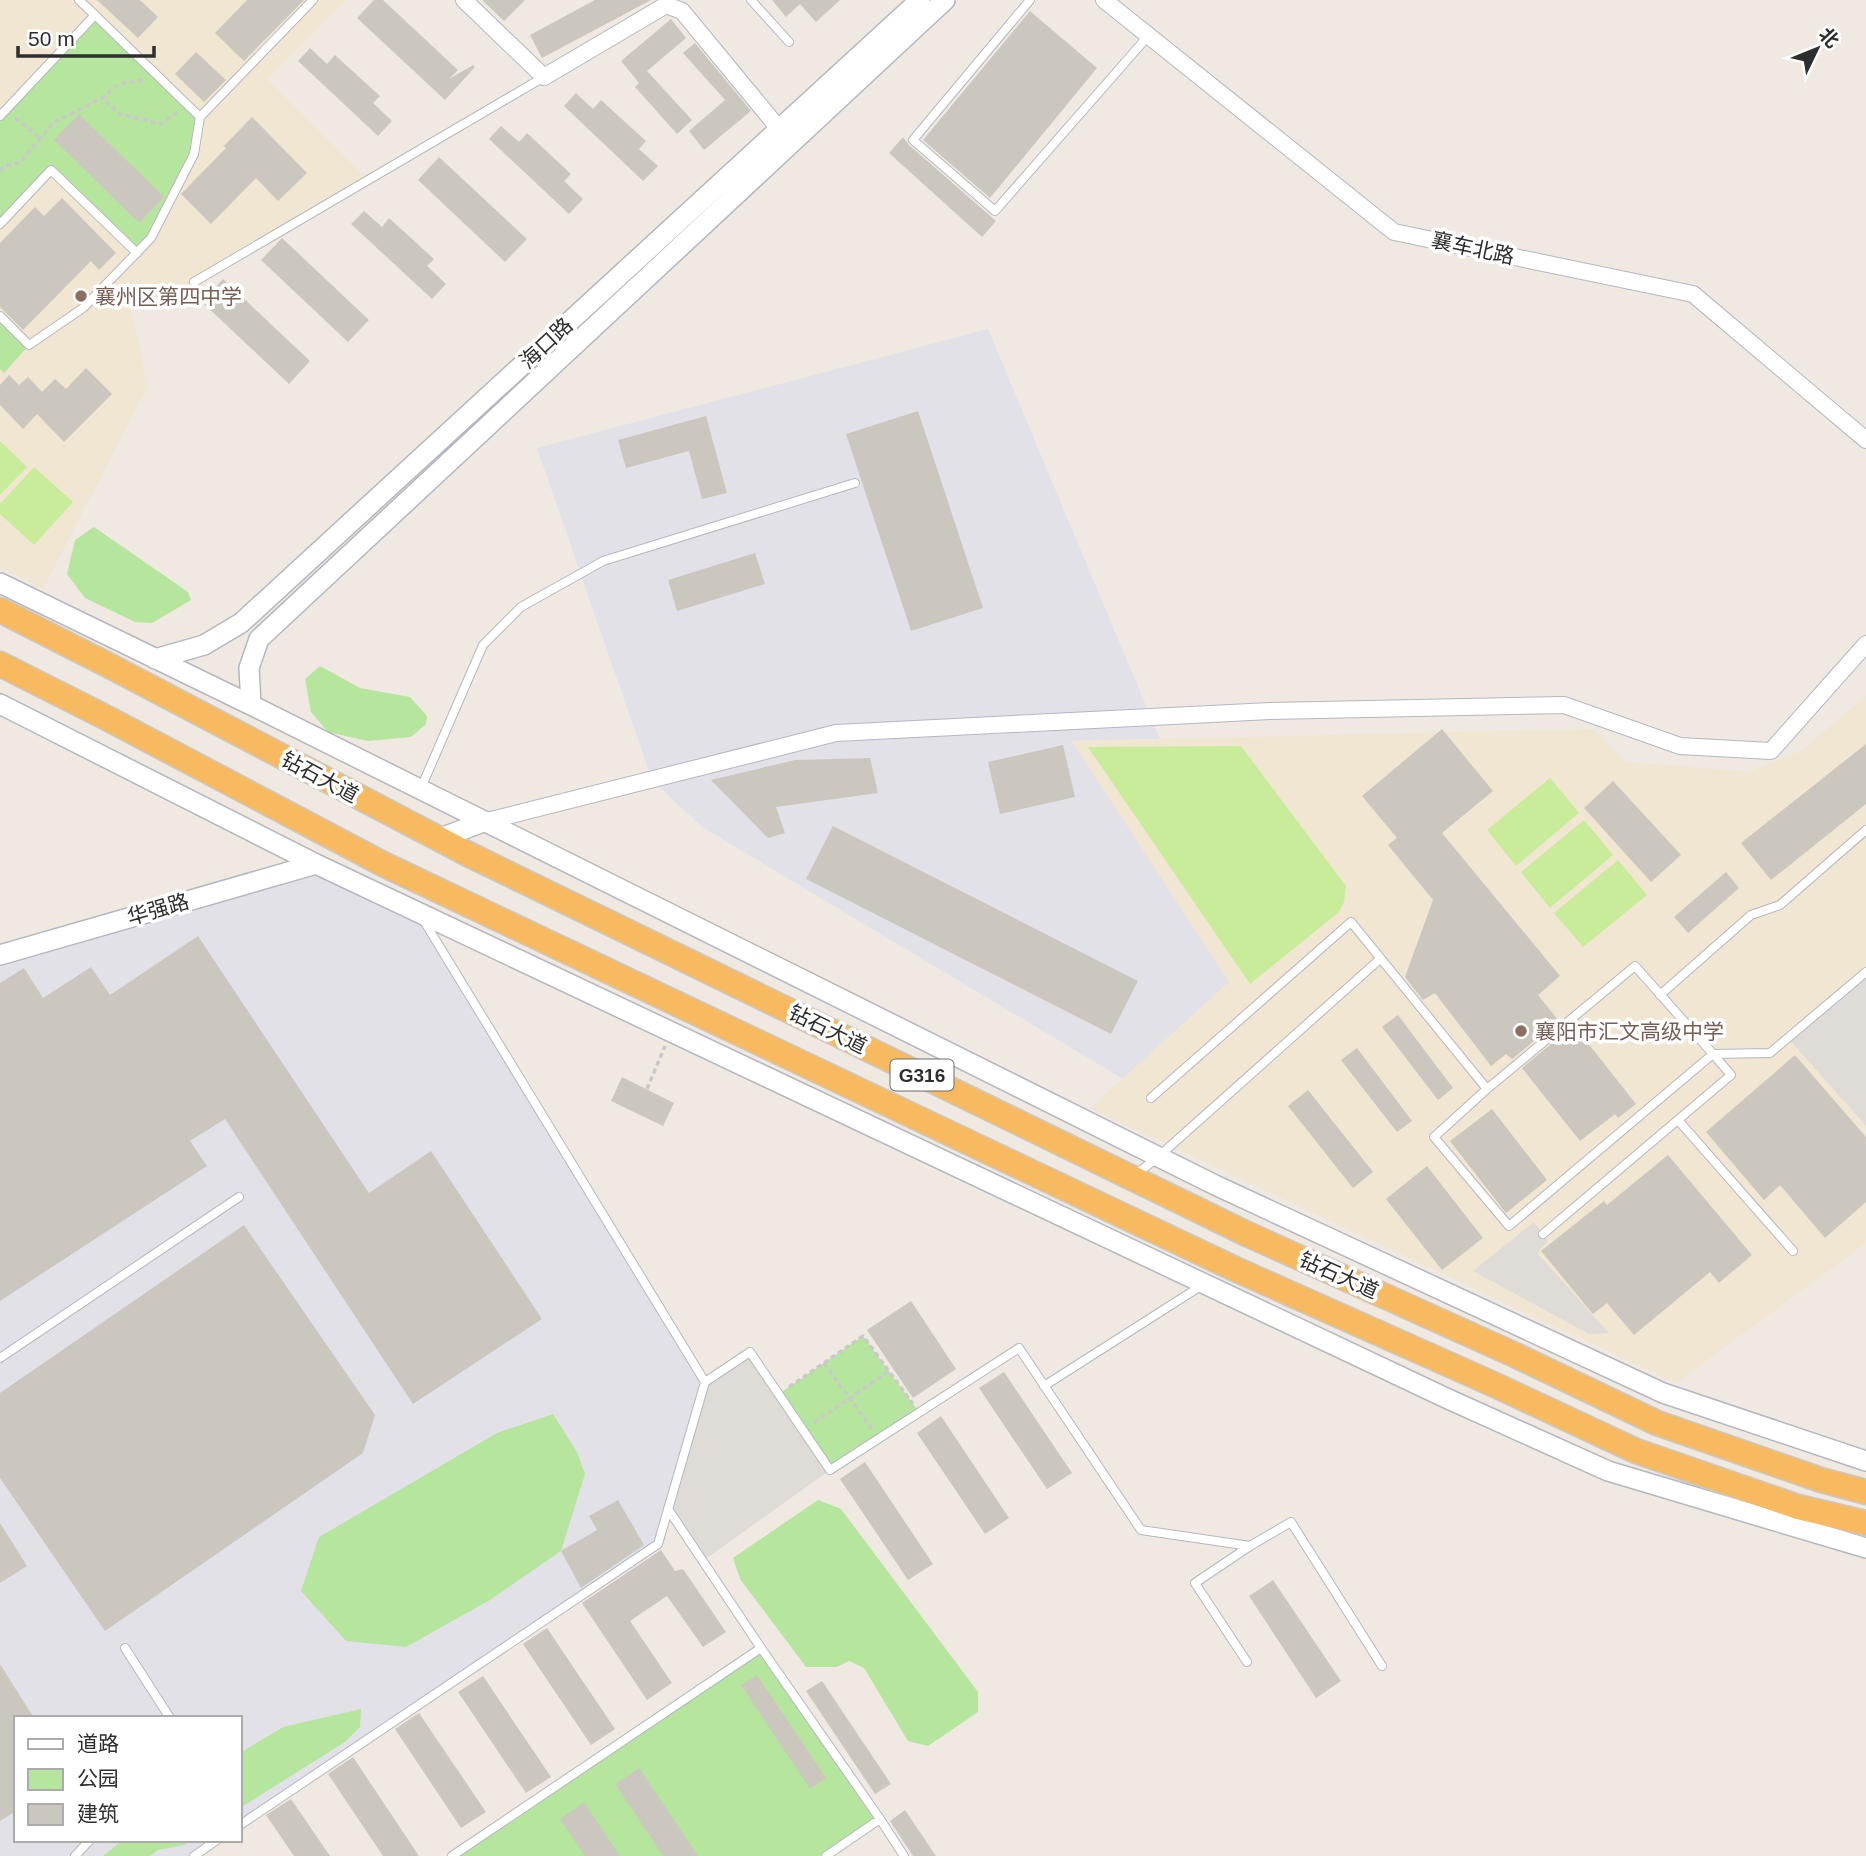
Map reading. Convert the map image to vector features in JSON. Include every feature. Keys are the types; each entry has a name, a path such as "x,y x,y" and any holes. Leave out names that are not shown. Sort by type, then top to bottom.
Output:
{"highway":[{"name":"钻石大道","path":"0,610 438,839 1247,1234 1515,1355 1657,1423 1821,1480 1866,1492"},
{"name":"钻石大道","path":"0,664 395,870 1235,1269 1636,1451 1798,1507 1866,1523"}],"street":[{"path":"464,0 544,77 666,5 682,11 786,136"},
{"name":"海口路","path":"251,705 249,668 259,639 786,136 920,0"},
{"name":"海口路","path":"156,659 204,645 241,623 786,136 945,0"},
{"name":"襄车北路","path":"1104,0 1394,232 1693,294 1866,440"},
{"path":"0,583 251,705 1215,1185 1662,1393 1866,1461"},
{"path":"438,839 484,822 836,733 1270,711 1564,705 1680,746 1771,751 1866,644"},
{"path":"0,704 316,864 1446,1398 1608,1471 1866,1548"},
{"path":"316,864 330,836"},
{"name":"华强路","path":"0,955 316,864"}],"lane":[{"path":"79,0 200,117"},
{"path":"0,316 29,345 83,308 151,238 194,154 200,117 313,0"},
{"path":"751,0 789,42"},
{"path":"1030,0 913,140 995,211 1149,36"},
{"path":"3,113 94,15"},
{"path":"194,282 544,77"},
{"path":"0,224 51,170 137,253"},
{"path":"420,790 483,645 521,607 603,561 855,483"},
{"path":"1660,995 1751,915 1780,905 1866,830"},
{"path":"418,912 705,1382"},
{"path":"1151,1098 1351,922 1487,1088"},
{"path":"1132,1178 1380,959"},
{"path":"1543,1234 1731,1075 1713,1054 1635,967 1487,1088 1434,1137 1509,1226 1713,1054 1770,1053 1866,972"},
{"path":"1678,1120 1793,1251"},
{"path":"0,1358 239,1197"},
{"path":"1044,1386 1205,1284"},
{"path":"242,1824 658,1544 705,1382 750,1352 830,1470 1019,1348 1141,1530 1250,1546"},
{"path":"668,1509 904,1856"},
{"path":"1247,1662 1195,1583 1291,1522 1382,1666"},
{"path":"125,1648 169,1716"},
{"path":"452,1856 761,1648"},
{"path":"825,1856 880,1819"},
{"path":"75,1856 88,1842"},
{"path":"194,1856 214,1842"}],"path":[{"path":"0,172 6,165 19,163 53,123 102,98 119,84 160,78"},
{"path":"102,98 120,114 161,124 187,104"},
{"path":"3,113 40,138"},
{"path":"647,1089 671,1031"},
{"path":"779,1394 863,1336 919,1412"},
{"path":"824,1363 878,1439"},
{"path":"803,1430 889,1371"}],"shaded area":[{"name":"襄州区第四中学","path":"0,0 347,0 267,79 368,180 194,282 130,310 140,344 147,388 43,589 0,567"},
{"path":"988,329 1160,739 1072,741 1230,982 1123,1079 702,827 652,780 537,448"},
{"name":"襄阳市汇文高级中学","path":"1866,696 1866,1243 1676,1383 1090,1108 1229,982 1072,741 1593,729 1626,762 1750,772 1802,750"},
{"path":"316,864 418,912 705,1382 658,1544 242,1824 242,1716 14,1716 14,1842 214,1842 194,1856 0,1856 0,955"},
{"path":"1866,972 1866,1126 1788,1038"},
{"path":"1534,1222 1548,1241 1537,1253 1609,1333 1589,1334 1473,1271"},
{"path":"750,1352 830,1470 703,1561 668,1509 705,1382"}],"green space":[{"path":"95,15 200,117 194,154 151,238 137,253 52,170 0,224 0,116"},
{"path":"0,316 29,345 4,373 0,369"},
{"path":"0,441 27,467 0,495"},
{"path":"34,467 73,502 34,545 0,514 0,504"},
{"path":"94,527 188,592 191,600 152,623 135,622 85,598 67,574 75,540"},
{"path":"320,666 360,688 410,697 427,716 426,724 411,737 368,741 328,732 311,712 305,679"},
{"path":"1241,746 1346,886 1344,902 1338,913 1250,984 1088,747"},
{"path":"1550,778 1579,813 1516,866 1487,830"},
{"path":"1584,820 1613,855 1550,908 1521,872"},
{"path":"1618,860 1647,895 1583,947 1554,913"},
{"path":"863,1336 919,1412 830,1470 779,1394"},
{"path":"553,1414 577,1452 585,1474 561,1551 490,1600 406,1647 346,1641 301,1591 319,1537 497,1433"},
{"path":"818,1500 841,1509 978,1692 978,1712 928,1746 908,1741 864,1668 849,1661 836,1667 806,1667 740,1579 733,1558"},
{"path":"761,1648 880,1819 826,1856 452,1856"},
{"path":"361,1709 360,1727 345,1742 242,1807 242,1752 283,1727"},
{"path":"120,1842 188,1842 158,1850 150,1856 103,1856"}],"building":[{"path":"97,0 140,0 158,17 138,38"},
{"path":"247,0 304,0 244,61 215,33"},
{"path":"374,0 383,0 458,70 449,79 473,65 475,67 445,100 357,18"},
{"path":"482,0 525,0 504,21"},
{"path":"595,0 651,0 542,58 530,35"},
{"path":"772,0 840,0 816,22 800,4 786,17"},
{"path":"1030,11 1097,68 990,198 923,140"},
{"path":"671,19 686,38 647,71 692,120 677,134 635,87 639,83 621,61"},
{"path":"695,43 751,111 704,150 689,131 725,100 683,53"},
{"path":"310,48 327,64 335,55 380,96 373,103 392,121 378,136 298,61"},
{"path":"196,52 226,80 204,102 175,74"},
{"path":"576,93 593,109 601,100 646,141 639,149 658,166 643,181 564,106"},
{"path":"79,114 164,197 139,223 54,140"},
{"path":"252,117 307,173 278,201 256,178 211,224 181,194"},
{"path":"501,126 519,142 527,133 571,174 564,181 583,199 569,214 489,139"},
{"path":"903,137 996,221 982,237 889,153"},
{"path":"439,157 527,239 505,262 418,180"},
{"path":"62,198 116,253 99,270 91,261 23,330 0,307 0,243 35,207 44,216"},
{"path":"364,211 382,227 389,218 434,259 427,266 446,284 432,299 351,224"},
{"path":"282,238 369,320 348,342 261,260"},
{"path":"223,279 310,361 289,384 202,302"},
{"path":"86,368 112,394 64,442 37,414 23,429 0,405 0,385 9,375 19,385 28,377 42,392 55,379 66,389"},
{"path":"918,411 983,608 911,631 846,434"},
{"path":"706,416 727,493 702,499 689,451 626,468 618,440"},
{"path":"755,553 765,584 677,611 668,580"},
{"path":"1442,729 1493,791 1442,833 1560,976 1538,995 1559,1021 1512,1059 1506,1054 1491,1066 1435,993 1423,1000 1405,977 1433,900 1388,845 1397,838 1362,796"},
{"path":"1866,744 1866,804 1771,880 1741,843"},
{"path":"1063,745 1075,797 1000,814 988,762"},
{"path":"870,758 878,793 776,807 785,833 768,838 711,780 795,760"},
{"path":"1613,781 1681,855 1651,882 1584,808"},
{"path":"833,826 1138,981 1111,1034 806,879"},
{"path":"1726,872 1739,888 1688,933 1674,917"},
{"path":"198,936 369,1193 431,1151 542,1319 413,1404 225,1119 190,1141 207,1166 0,1301 0,983 24,968 43,998 91,967 110,995"},
{"path":"1398,1015 1453,1088 1438,1100 1382,1027"},
{"path":"1567,1031 1576,1042 1583,1037 1636,1104 1618,1118 1615,1114 1580,1141 1522,1068"},
{"path":"1357,1048 1412,1121 1397,1132 1341,1060"},
{"path":"1795,1055 1866,1137 1866,1202 1825,1238 1780,1185 1764,1200 1706,1132"},
{"path":"622,1077 674,1103 663,1126 611,1101"},
{"path":"1308,1090 1373,1172 1353,1188 1288,1106"},
{"path":"1492,1109 1547,1180 1506,1213 1450,1141"},
{"path":"1668,1155 1752,1255 1719,1283 1710,1272 1634,1335 1607,1303 1593,1314 1541,1251 1604,1201 1607,1205"},
{"path":"1427,1166 1483,1238 1442,1270 1386,1199"},
{"path":"244,1225 375,1415 363,1453 105,1631 0,1478 0,1393"},
{"path":"911,1301 956,1369 913,1398 867,1330"},
{"path":"1004,1372 1072,1473 1047,1489 979,1388"},
{"path":"941,1416 1009,1518 985,1534 917,1433"},
{"path":"865,1462 933,1564 908,1580 840,1479"},
{"path":"618,1500 644,1545 581,1588 561,1551 597,1530 589,1516"},
{"path":"0,1523 27,1566 0,1583"},
{"path":"661,1550 675,1571 683,1569 726,1632 703,1647 667,1596 630,1621 672,1683 647,1700 582,1603"},
{"path":"1273,1580 1341,1681 1316,1698 1249,1596"},
{"path":"547,1628 615,1729 591,1745 523,1644"},
{"path":"0,1664 33,1716 14,1716 14,1812 0,1821"},
{"path":"757,1675 826,1778 810,1789 741,1685"},
{"path":"483,1676 551,1777 526,1793 458,1692"},
{"path":"822,1681 891,1784 875,1794 806,1691"},
{"path":"419,1713 486,1812 461,1828 395,1729"},
{"path":"353,1757 419,1856 383,1856 328,1774"},
{"path":"639,1768 698,1856 663,1856 615,1784"},
{"path":"291,1799 330,1856 294,1856 266,1815"},
{"path":"584,1802 620,1856 585,1856 560,1819"},
{"path":"905,1810 936,1856 913,1856 890,1821"}],"place":[{"name":"襄州区第四中学","path":"81,296"},
{"name":"襄阳市汇文高级中学","path":"1521,1031"}]}
